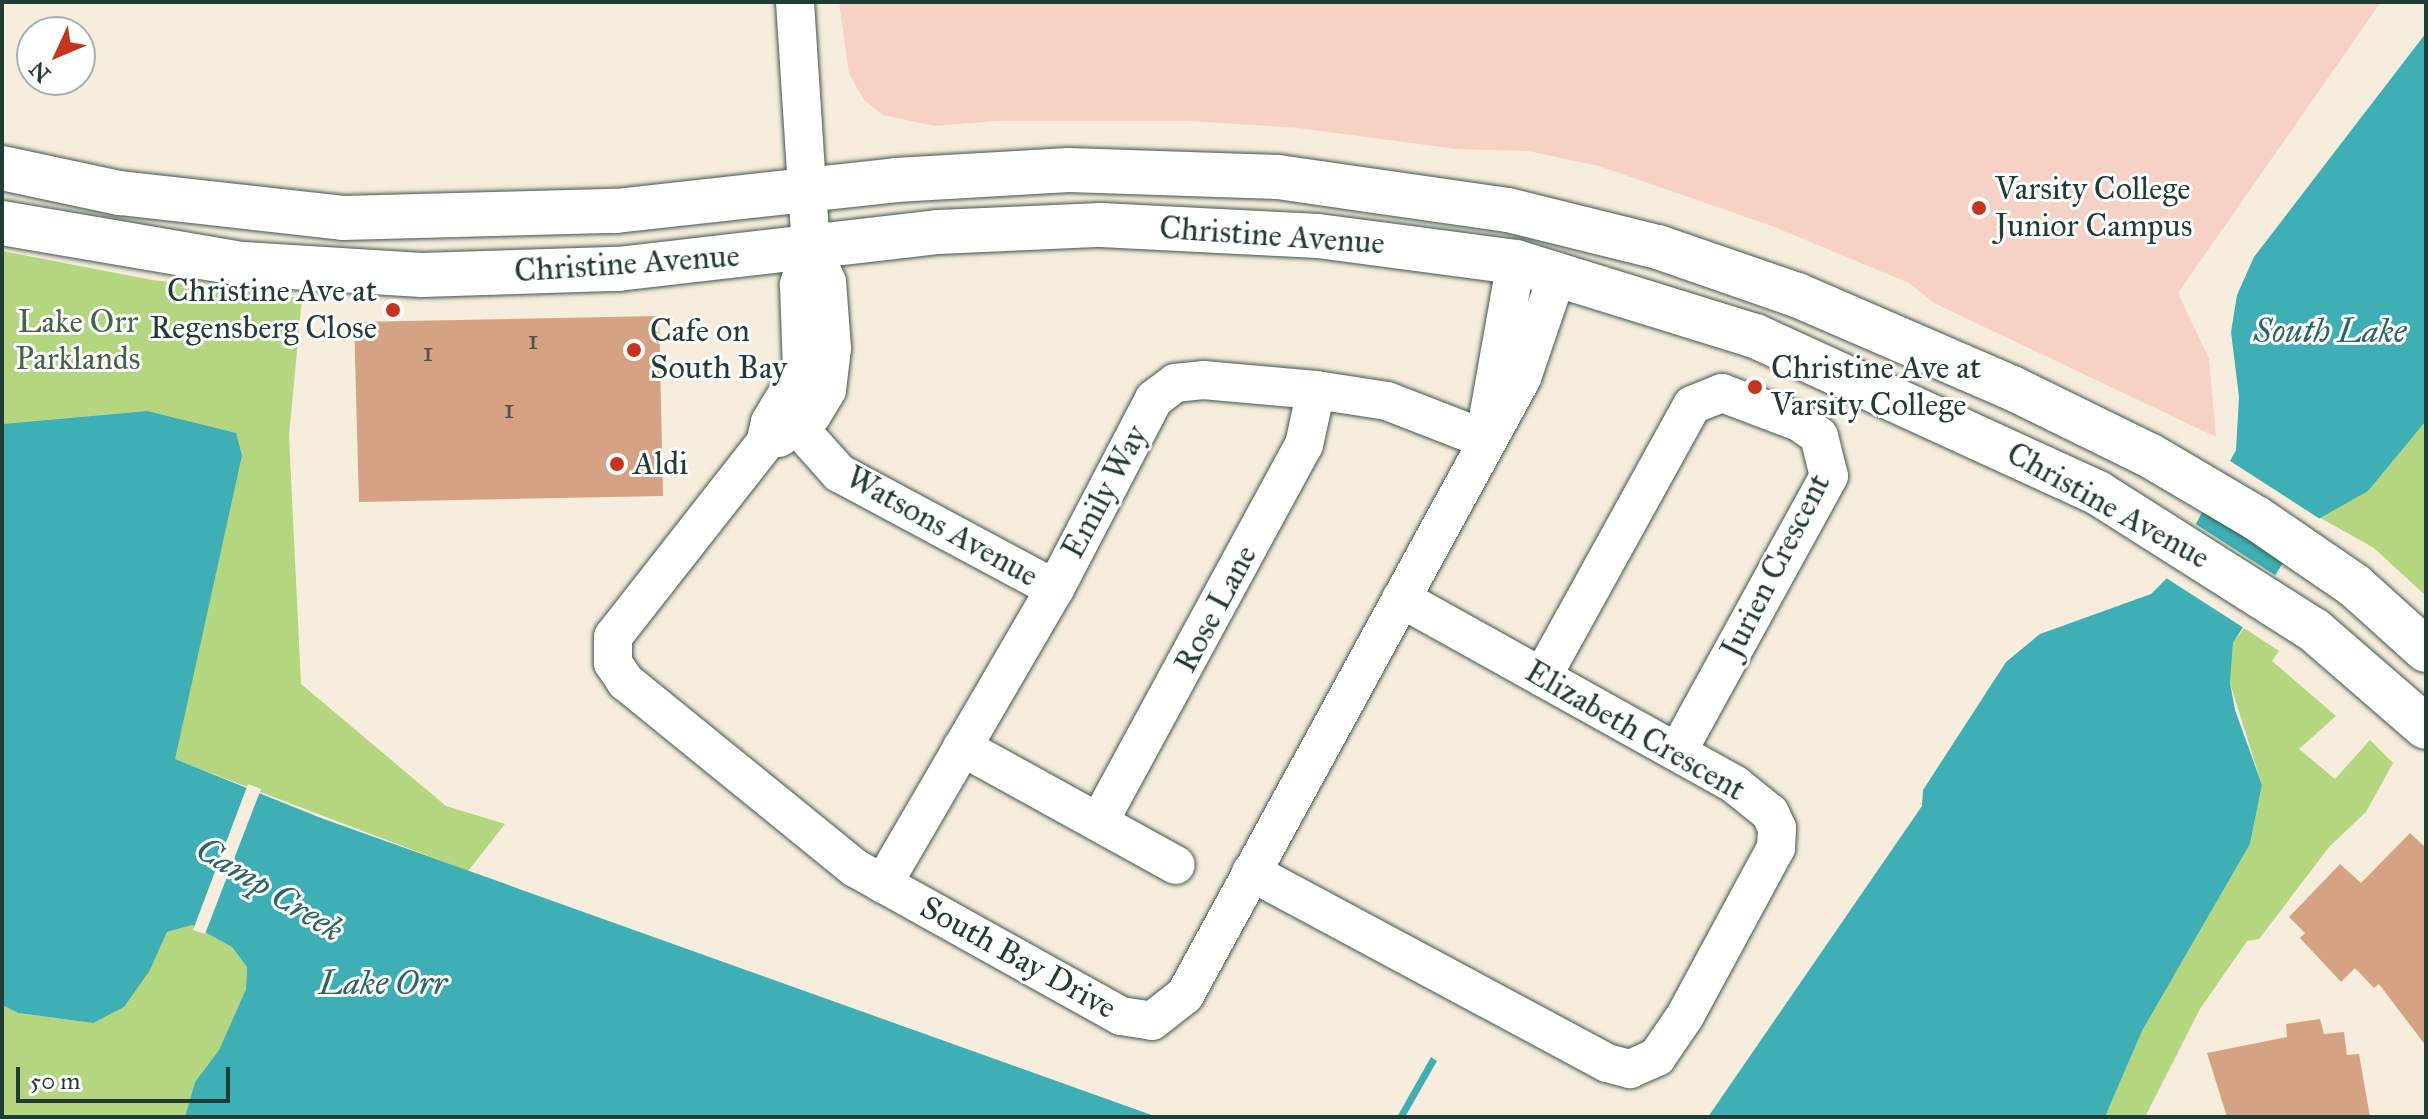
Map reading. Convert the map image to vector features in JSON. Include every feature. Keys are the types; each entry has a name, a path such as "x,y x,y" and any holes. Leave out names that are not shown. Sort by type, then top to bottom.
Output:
{"main road":[{"name":"Christine Avenue","path":"2,168 120,193 343,218 523,217 970,174 1129,170 1278,177 1549,219 1658,247 1834,309 2014,389 2189,476 2321,560 2426,650"},
{"path":"1516,262 1549,219"},
{"path":"1549,219 1558,272"},
{"name":"Christine Avenue","path":"2,223 243,264 422,275 618,269 1003,227 1101,225 1318,236 1516,262 1558,272 1805,356 2098,493 2288,612 2347,656 2426,727"}],"street":[{"path":"795,2 810,191 811,247"},
{"name":"South Bay Drive","path":"765,443 798,427 827,390 832,363 827,282 811,247"},
{"name":"South Bay Drive","path":"811,247 799,285 802,369 770,422 765,443 613,637 613,663 650,701 855,868 1121,1016 1152,1021 1185,995 1485,439 1522,378 1558,272"},
{"name":"South Bay Drive","path":"1485,439 1516,262"},
{"name":"Emily Way","path":"883,884 1055,589 1147,411 1175,383 1203,380 1316,390 1409,407 1485,439"},
{"name":"Rose Lane","path":"1099,822 1304,445 1316,390"},
{"name":"Jurien Crescent","path":"1542,677 1692,405 1722,393 1799,422 1819,436 1829,476 1677,752"},
{"name":"Watsons Avenue","path":"798,427 839,473 1055,589"},
{"name":"Elizabeth Crescent","path":"1251,872 1456,985 1607,1063 1630,1069 1657,1057 1685,1016 1776,848 1777,828 1770,813 1734,784 1401,599"},
{"path":"962,747 1176,865"}],"shaded area":[{"name":"Varsity College Junior Campus","path":"839,2 2381,2 2178,293 2209,359 2216,437 1934,303 1909,283 1772,226 1599,166 1528,151 1457,149 1298,128 1191,121 996,121 935,126 883,115 864,100 849,74"}],"green space":[{"name":"Lake Orr Parklands","path":"2,251 152,280 302,298 289,436 301,684 446,806 505,824 468,871 174,759 242,456 147,411 2,424"},
{"path":"2426,421 2426,596 2374,548 2317,516 2368,491"},
{"path":"2244,628 2279,651 2272,661 2336,716 2299,749 2335,779 2370,740 2393,763 2366,812 2329,847 2259,939 2247,941 2200,1009 2145,1117 2105,1117 2142,1031 2250,844 2262,785 2230,683 2233,643"},
{"path":"192,925 232,947 247,967 246,989 219,1050 195,1082 185,1117 2,1117 2,1005 18,1013 93,1023 150,970 167,932"}],"water":[{"name":"South Lake","path":"2426,33 2426,421 2368,491 2306,526 2233,643 2230,683 2235,710 2262,785 2250,844 2142,1031 2105,1117 1708,1117 1922,806 1923,790 2006,662 2040,634 2151,594 2166,579 2236,450 2239,397 2231,332 2237,295 2254,257"},
{"name":"Lake Orr","path":"147,411 236,433 242,456 175,759 321,818 1157,1117 185,1117 195,1082 219,1050 246,989 247,967 232,947 192,925 167,932 150,970 124,1007 93,1023 18,1013 2,1005 2,424"},
{"path":"1431,1057 1437,1061 1405,1117 1397,1117"}],"pier":[{"path":"2227,459 2320,519 2309,529 2202,509"},
{"path":"2194,523 2278,577 2247,630 2163,576"},
{"path":"248,784 261,789 205,934 193,930"}],"building":[{"path":"659,316 663,496 359,502 354,322"},
{"path":"2410,833 2426,848 2426,1046 2379,984 2374,988 2355,968 2341,982 2300,938 2305,933 2289,917 2340,864 2361,883"},
{"path":"2320,1019 2324,1034 2344,1032 2347,1055 2359,1054 2370,1117 2227,1117 2207,1053 2287,1037 2286,1024"}],"place":[{"name":"Varsity College Junior Campus","path":"1979,208"},
{"name":"Christine Ave at Regensberg Close","path":"393,310"},
{"name":"Cafe on South Bay","path":"634,350"},
{"name":"Christine Ave at Varsity College","path":"1755,387"},
{"name":"Aldi","path":"617,464"}],"water label":[{"name":"Camp Creek","path":"270,889"}]}
